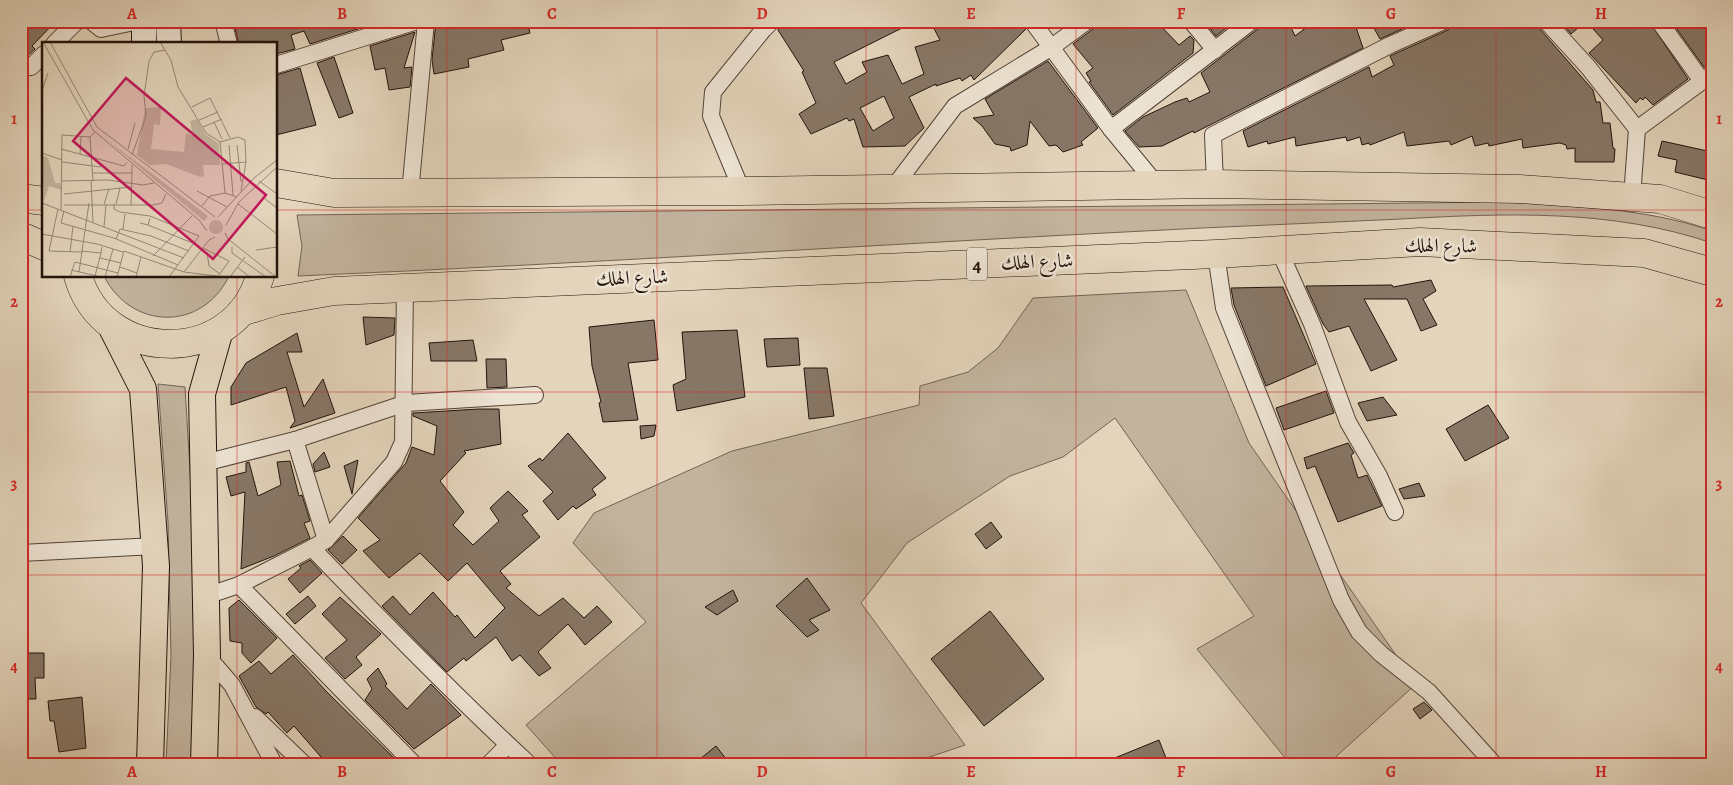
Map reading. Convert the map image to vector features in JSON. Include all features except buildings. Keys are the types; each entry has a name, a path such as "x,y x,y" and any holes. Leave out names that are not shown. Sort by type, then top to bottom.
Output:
{"highway":[{"path":"278,183 334,193 742,191 1215,184 1520,188 1660,199 1712,215"},
{"path":"21,198 42,200"},
{"path":"21,236 42,245"},
{"name":"شارع الهلك","path":"241,312 277,301 334,291 405,286 1216,254 1420,242 1644,253 1712,272"},
{"path":"79,278 82,290 95,310 111,326 136,339 165,345 194,342 220,330 241,312 257,288 260,278"}],"main road":[{"path":"144,21 144,42"},
{"path":"168,21 169,42"},
{"path":"111,326 143,389 156,576 150,764"},
{"path":"204,764 207,656 202,394 220,330"}],"street":[{"path":"56,42 77,21"},
{"path":"91,21 101,29 139,21"},
{"path":"223,21 228,42"},
{"path":"278,64 418,21"},
{"path":"410,193 426,21"},
{"path":"893,188 956,106 1052,47 1088,21"},
{"path":"1191,21 1215,50"},
{"path":"1111,130 1252,21"},
{"path":"1215,184 1212,135 1390,45 1444,21"},
{"path":"1546,21 1588,67 1637,128 1632,197"},
{"path":"1637,128 1707,77 1658,21"},
{"path":"1036,23 1111,130 1157,185"},
{"path":"742,191 711,116 713,92 764,24"},
{"path":"21,68 31,67 42,56"},
{"path":"1279,250 1312,324 1348,422 1378,476 1395,512"},
{"path":"1216,254 1224,308 1341,600 1360,632 1381,654 1429,692 1494,764"},
{"path":"206,596 239,585 319,544 394,462 404,442 406,403 405,286"},
{"path":"204,463 295,440 406,403 535,395"},
{"path":"295,440 319,544 432,672 466,701 529,764"},
{"path":"21,553 155,546"},
{"path":"239,585 414,764"},
{"path":"207,656 232,685 274,764"},
{"path":"243,706 304,764"},
{"path":"489,764 508,745"}],"shaded area":[{"path":"1508,202 1585,207 1662,217 1712,231 1712,243 1636,224 1597,219 1558,216 1480,215 298,276 302,246 297,215"},
{"path":"105,278 228,278 217,294 202,307 185,315 166,317 148,314 131,307 116,294"},
{"path":"1186,290 1249,443 1416,684 1328,764 1290,764 1197,649 1254,616 1115,418 1063,457 1010,476 907,543 861,603 965,745 909,764 561,764 526,725 646,622 573,543 594,513 732,451 919,405 920,386 968,372 998,348 1033,298"},
{"path":"158,384 185,387 193,520 195,653 191,764 166,764 171,656 168,522"}]}
